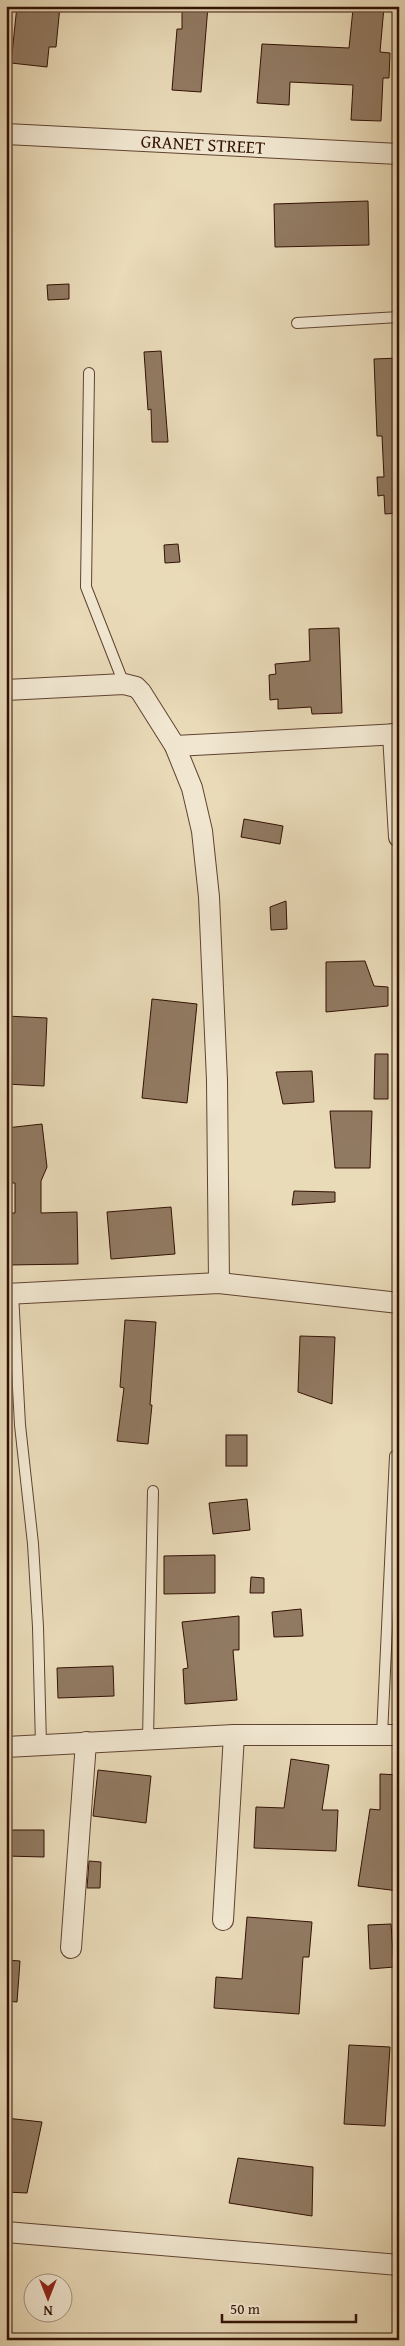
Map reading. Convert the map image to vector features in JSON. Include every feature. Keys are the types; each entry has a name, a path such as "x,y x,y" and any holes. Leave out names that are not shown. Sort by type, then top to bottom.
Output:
{"street":[{"name":"GRANET STREET","path":"6,134 399,154"},
{"path":"6,690 124,684 136,687 176,746 192,788 202,831 208,897 217,1080 219,1283"},
{"path":"176,746 396,734 399,837"},
{"path":"10,1293 219,1283 399,1303"},
{"path":"6,1747 234,1735 390,1735"},
{"path":"223,1920 234,1735"},
{"path":"71,1948 86,1742"},
{"path":"6,2232 399,2265"}],"lane":[{"path":"297,323 399,317"},
{"path":"89,373 86,587 124,684"},
{"path":"10,1293 38,1627 42,1745"},
{"path":"390,1735 395,1456"},
{"path":"148,1739 153,1491"}],"building":[{"path":"17,6 60,6 56,47 49,47 47,67 11,63"},
{"path":"182,6 208,6 201,92 172,90 177,29 182,29"},
{"path":"371,6 384,7 380,52 390,53 389,78 383,78 381,121 351,120 353,85 290,82 289,105 257,103 262,44 349,48 353,9 369,10"},
{"path":"368,201 369,245 275,247 274,204"},
{"path":"69,284 69,299 48,300 47,285"},
{"path":"161,351 168,442 152,442 151,409 148,410 144,352"},
{"path":"399,358 399,513 385,514 384,495 378,496 377,477 384,477 382,436 377,436 374,359"},
{"path":"178,544 180,562 165,563 164,545"},
{"path":"339,628 342,713 312,714 311,707 278,709 278,699 270,700 269,675 276,674 275,664 310,661 309,629"},
{"path":"244,819 283,826 280,844 241,837"},
{"path":"286,901 287,929 271,930 270,907"},
{"path":"365,961 374,986 388,987 388,1006 326,1012 326,962"},
{"path":"152,999 197,1004 187,1103 142,1098"},
{"path":"6,1016 47,1018 44,1086 6,1084"},
{"path":"375,1054 388,1054 388,1099 374,1099"},
{"path":"312,1071 314,1102 283,1104 276,1072"},
{"path":"330,1111 372,1111 370,1168 335,1168"},
{"path":"42,1124 47,1167 41,1181 41,1213 77,1212 78,1264 6,1265 6,1213 15,1213 15,1183 6,1183 6,1128"},
{"path":"294,1191 335,1192 335,1202 292,1205"},
{"path":"171,1207 175,1254 111,1259 107,1212"},
{"path":"125,1320 156,1322 148,1444 117,1441 124,1388 120,1387"},
{"path":"300,1336 335,1337 332,1404 298,1392"},
{"path":"226,1435 247,1435 247,1466 226,1466"},
{"path":"247,1499 250,1530 213,1534 209,1503"},
{"path":"215,1555 215,1593 164,1594 164,1556"},
{"path":"251,1577 264,1578 264,1593 250,1593"},
{"path":"301,1609 303,1636 274,1637 272,1612"},
{"path":"239,1616 239,1650 233,1650 237,1700 185,1704 183,1669 188,1668 182,1622"},
{"path":"113,1666 114,1696 58,1698 57,1668"},
{"path":"291,1759 329,1765 322,1810 338,1810 336,1851 254,1848 256,1807 284,1808"},
{"path":"98,1770 151,1776 146,1823 93,1816"},
{"path":"380,1774 399,1775 399,1891 358,1886 370,1809 380,1810"},
{"path":"6,1830 44,1830 44,1857 6,1856"},
{"path":"89,1861 101,1862 100,1888 87,1888"},
{"path":"247,1917 312,1922 309,1957 303,1957 299,2014 214,2008 216,1977 242,1979"},
{"path":"391,1924 394,1967 370,1969 368,1925"},
{"path":"6,1960 20,1961 17,2002 6,2001"},
{"path":"349,2045 390,2047 385,2126 344,2124"},
{"path":"6,2118 42,2122 27,2193 6,2192"},
{"path":"238,2158 313,2167 312,2216 229,2203"}]}
